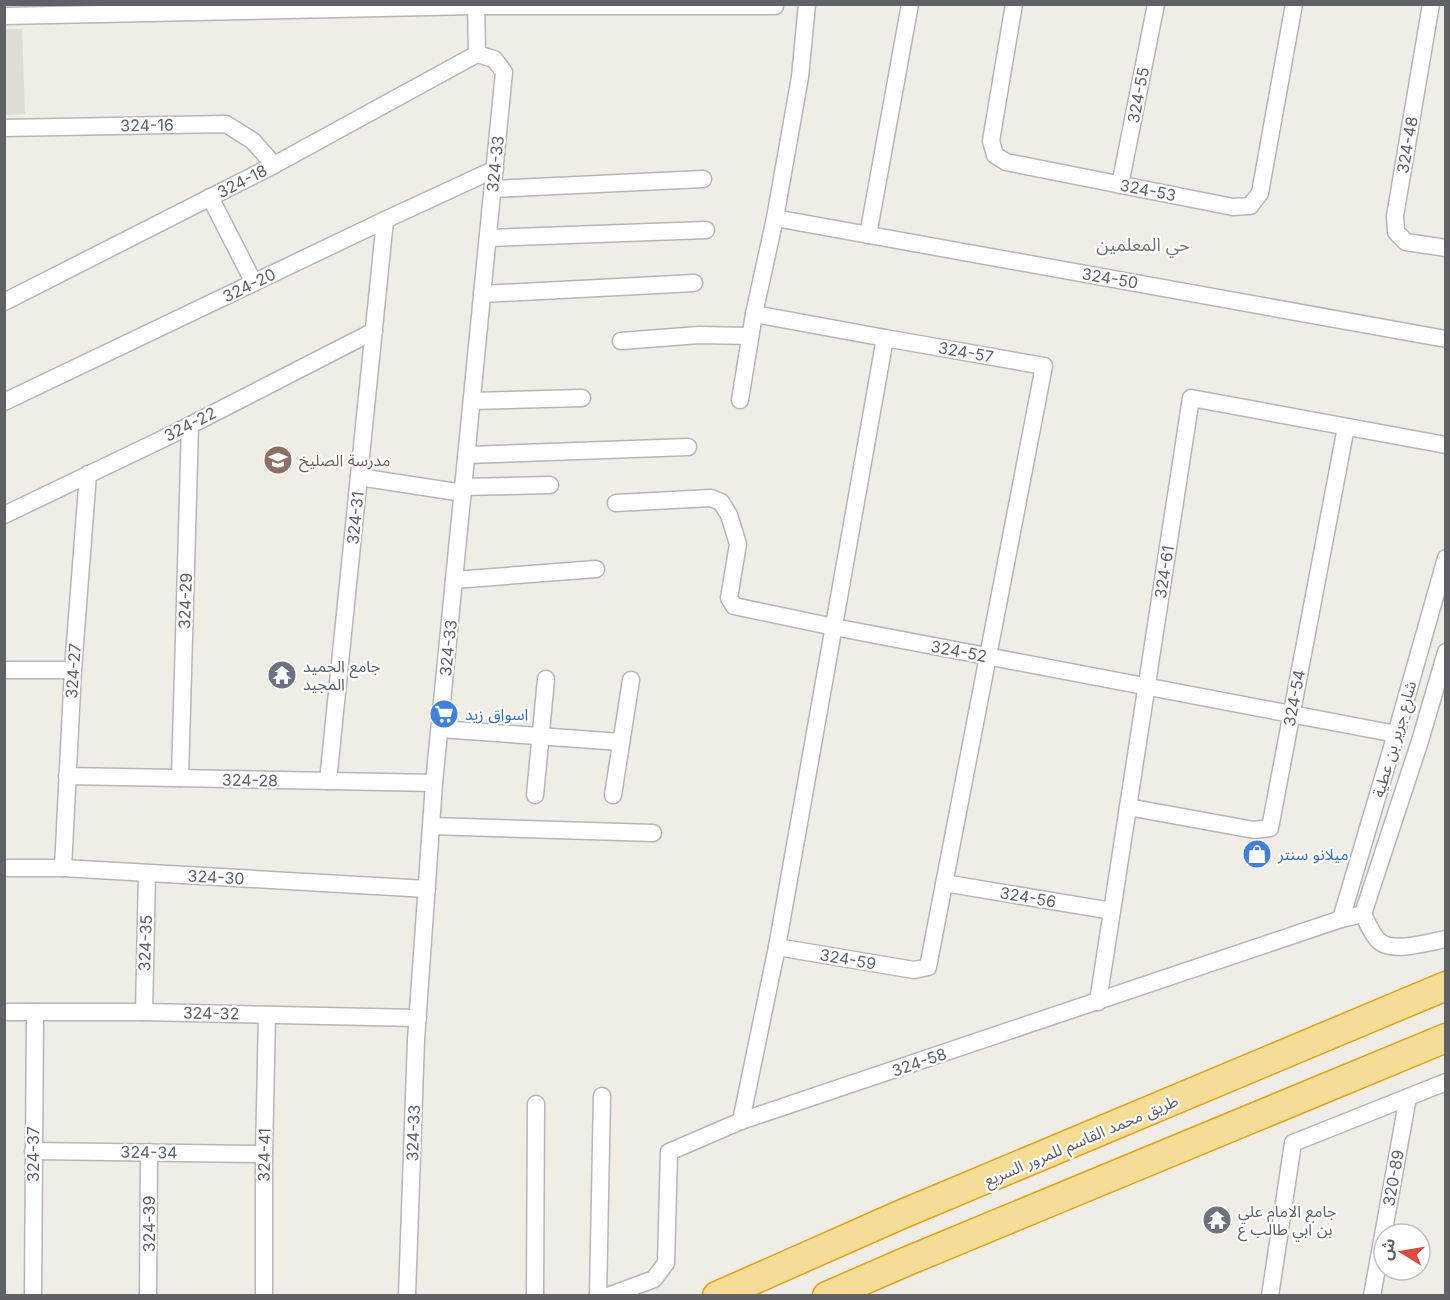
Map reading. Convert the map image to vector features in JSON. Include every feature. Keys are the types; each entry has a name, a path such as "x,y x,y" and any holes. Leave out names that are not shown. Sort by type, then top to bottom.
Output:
{"highway":[{"name":"طريق محمد القاسم للمرور السريع","path":"717,1296 900,1215 1446,986"},
{"path":"827,1296 1446,1038"}],"street":[{"path":"740,400 750,336 775,218 800,76 807,4"},
{"path":"868,235 910,4"},
{"name":"324-53","path":"1014,4 991,141 995,155 1006,162 1233,207 1250,206 1260,193 1294,4"},
{"name":"324-55","path":"1120,185 1156,4"},
{"name":"324-48","path":"1431,4 1395,216 1396,232 1406,242 1446,248"},
{"path":"476,5 477,54"},
{"path":"4,16 35,10 96,9 476,5 775,6"},
{"name":"324-18","path":"4,302 274,165 477,54"},
{"name":"324-33","path":"407,1296 416,1040 434,783 504,72 495,59 477,54"},
{"name":"324-16","path":"4,128 226,124 253,141 274,165"},
{"name":"324-20","path":"4,402 495,169"},
{"path":"493,189 703,179"},
{"path":"210,197 254,283"},
{"name":"324-50","path":"775,218 1446,339"},
{"name":"324-31","path":"328,781 385,220"},
{"path":"488,238 706,230"},
{"path":"482,294 694,283"},
{"path":"741,1121 777,947 885,338 754,315"},
{"name":"324-22","path":"4,515 190,425 374,331"},
{"path":"621,341 699,334 750,336"},
{"name":"324-57","path":"885,338 1044,366 987,656"},
{"path":"472,400 582,398"},
{"name":"324-61","path":"1098,1002 1191,398 1446,445"},
{"name":"324-29","path":"180,778 190,425"},
{"name":"324-54","path":"1128,807 1254,830 1270,828 1346,427"},
{"path":"467,455 688,447"},
{"name":"324-27","path":"63,868 73,670 88,474"},
{"path":"359,477 463,490 550,486"},
{"name":"324-52","path":"616,503 711,498 720,502 729,515 738,544 729,598 734,606 1396,734"},
{"name":"شارع جرير بن عطية","path":"1341,919 1446,558"},
{"path":"454,580 596,569"},
{"name":"شارع جرير بن عطية","path":"1363,914 1420,741 1446,652"},
{"name":"324-59","path":"777,947 914,970 928,968 987,656"},
{"path":"4,670 73,670"},
{"path":"535,795 546,679"},
{"path":"613,795 631,680"},
{"path":"440,729 621,742"},
{"name":"324-28","path":"67,776 434,783"},
{"path":"431,826 653,833"},
{"name":"324-30","path":"4,868 63,868 427,889"},
{"name":"324-35","path":"144,1012 147,873"},
{"name":"324-56","path":"944,883 1112,911"},
{"path":"1363,914 1378,941 1389,946 1407,947 1446,939"},
{"name":"324-58","path":"608,1296 654,1279 666,1263 669,1152 741,1121 1341,919 1363,914"},
{"name":"324-32","path":"4,1012 144,1012 418,1018"},
{"name":"324-37","path":"33,1296 35,1012"},
{"name":"324-41","path":"264,1296 267,1015"},
{"path":"1270,1296 1293,1143 1446,1082"},
{"path":"598,1296 602,1096"},
{"name":"320-89","path":"1372,1296 1408,1096"},
{"path":"535,1296 536,1104"},
{"name":"324-34","path":"33,1151 264,1154"},
{"name":"324-39","path":"148,1296 149,1152"}],"shaded area":[{"path":"5,29 22,29 25,114 5,115"}],"place":[{"name":"مدرسة الصليخ","path":"278,460"},
{"name":"جامع الحميد المجيد","path":"282,675"},
{"name":"اسواق زيد","path":"444,714"},
{"name":"ميلانو سنتر","path":"1257,854"},
{"name":"جامع الامام علي بن ابي طالب ع","path":"1217,1220"}],"district":[{"name":"حي المعلمين","path":"1143,244"}]}
